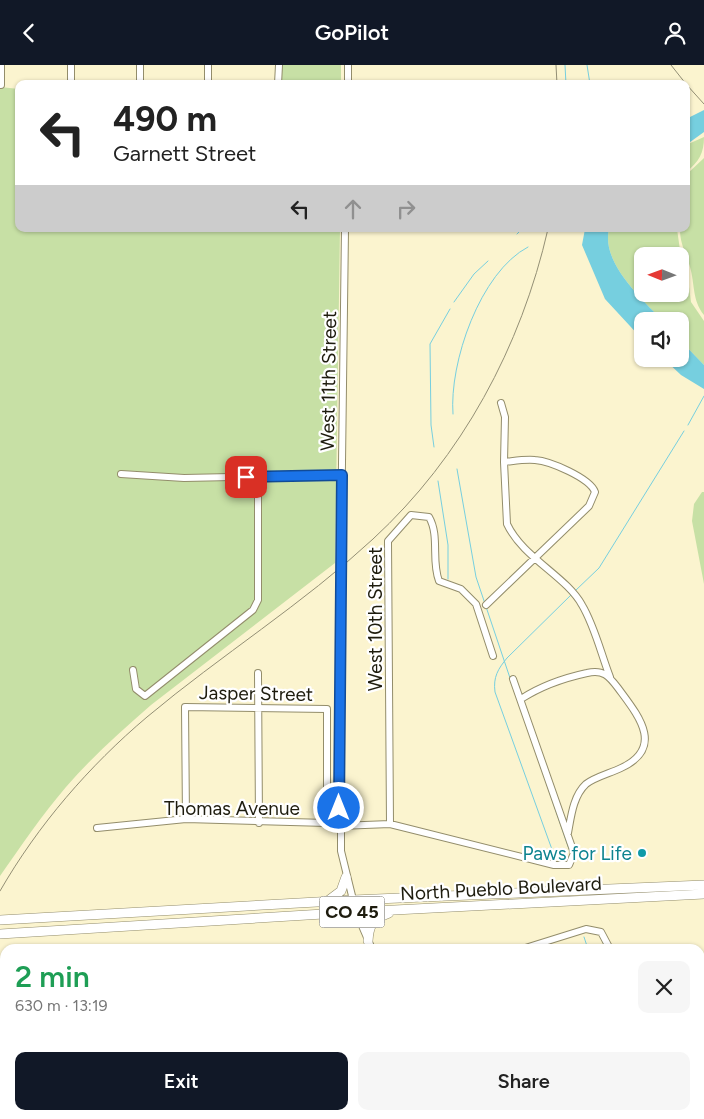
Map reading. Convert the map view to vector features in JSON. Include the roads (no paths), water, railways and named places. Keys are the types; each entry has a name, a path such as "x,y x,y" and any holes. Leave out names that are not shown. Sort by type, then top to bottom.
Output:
{"main road":[{"path":"326,901 342,891 346,877"},
{"name":"North Pueblo Boulevard","path":"0,921 326,901 704,885"},
{"name":"North Pueblo Boulevard","path":"0,934 399,909 704,894"},
{"path":"370,944 369,929 376,918 399,909"}],"street":[{"path":"1,65 1,85"},
{"path":"71,65 71,80"},
{"path":"140,65 140,80"},
{"path":"208,65 208,80"},
{"path":"278,80 279,65"},
{"path":"348,65 348,80"},
{"name":"West 11th Street","path":"345,232 339,826 346,877 356,912 370,944"},
{"path":"502,403 506,417 504,462 507,524 510,531 534,558 572,593 582,605 610,677 643,723 645,738 640,753 630,763 586,784 574,805 568,834"},
{"path":"486,605 594,500 595,492 593,485 586,480 542,461 504,462"},
{"path":"121,474 184,478 342,475"},
{"path":"133,670 136,689 145,696 253,610 258,600 258,477"},
{"name":"West 10th Street","path":"390,825 388,541 411,515 429,517 433,525 435,571 439,581 461,589 476,604 493,656"},
{"path":"520,699 538,688 588,672 600,671 610,677"},
{"path":"258,673 259,823"},
{"path":"513,679 568,834"},
{"name":"Jasper Street","path":"186,819 185,707 257,706 327,709 328,727"},
{"path":"327,823 328,727 340,727"},
{"name":"Thomas Avenue","path":"97,828 186,819 259,823 327,823 339,826 390,825 564,866 569,865 574,853 568,834"},
{"path":"538,944 586,929 601,932 608,944"}],"water":[{"path":"704,110 704,132 690,142 690,117"},
{"path":"584,232 609,232 608,242 611,255 617,267 634,290 634,303 646,303 655,312 634,312 634,330 605,299 582,245"},
{"path":"689,349 704,365 704,389 681,375 672,367 689,367"}],"waterway":[{"path":"565,65 566,80"},
{"path":"587,65 589,80"},
{"path":"453,414 456,370 462,345 471,321 482,297 495,276 511,259 528,247"},
{"path":"454,302 474,274 488,261"},
{"path":"434,447 431,425 430,344 450,309"},
{"path":"688,425 704,396"},
{"path":"575,591 599,568 684,431"},
{"path":"457,469 476,577 510,678"},
{"path":"438,481 448,545 448,579"},
{"path":"554,855 495,692 495,682 499,670 507,658 572,594"},
{"path":"535,750 569,849"},
{"path":"584,937 586,944"}],"railway":[{"path":"556,65 557,80"},
{"path":"671,65 683,80"},
{"path":"690,88 704,104"},
{"path":"0,891 48,820 85,776 105,756 175,694 319,586 346,563 405,507 434,473 484,397 504,357 522,316 547,232"}],"place":[{"name":"Paws for Life","path":"642,853"}]}
